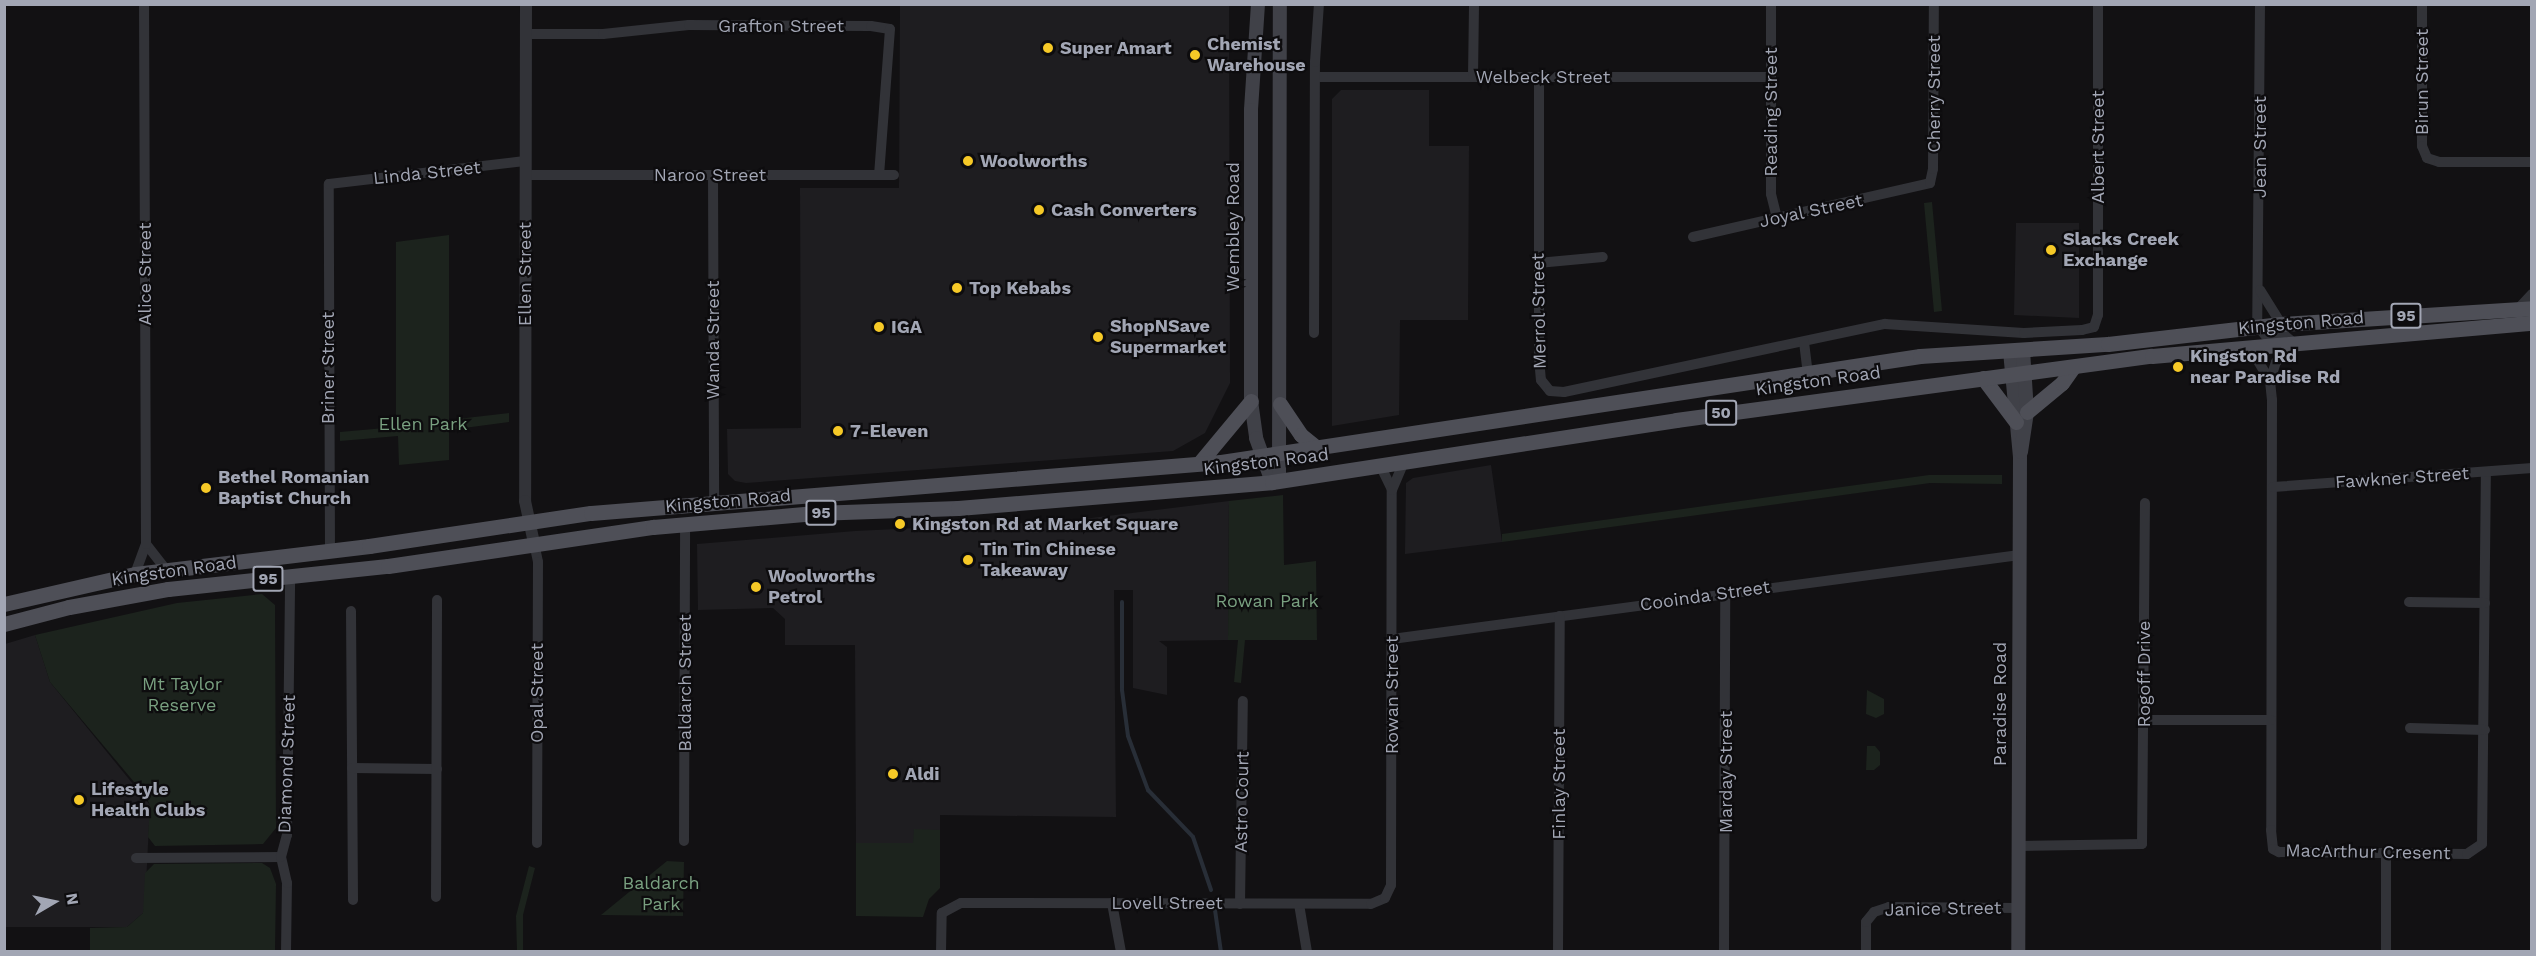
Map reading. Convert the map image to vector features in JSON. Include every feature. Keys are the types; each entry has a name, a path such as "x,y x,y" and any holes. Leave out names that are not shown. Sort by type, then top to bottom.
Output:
{"main road":[{"name":"Wembley Road","path":"1258,4 1251,110 1251,401 1253,429 1263,457 1276,482"},
{"path":"1276,482 1280,404 1280,4"},
{"name":"Kingston Road","path":"4,604 135,574 330,551 529,522 1263,457 1920,356 2016,350 2281,324 2525,309"},
{"name":"Kingston Road","path":"4,624 146,593 290,577 685,524 815,513 975,507 1276,482 1403,464 1665,421 1983,378 2249,346 2532,323"},
{"name":"Paradise Road","path":"2016,350 2021,417 2018,951"},
{"path":"1983,378 2021,417 2062,383 2073,367"},
{"path":"1201,461 1251,401"},
{"path":"1280,404 1301,435 1318,449"}],"street":[{"name":"Alice Street","path":"135,574 146,544 144,4"},
{"name":"Ellen Street","path":"525,4 525,501 534,543"},
{"path":"1314,333 1315,77 1319,4"},
{"path":"1473,77 1474,4"},
{"name":"Reading Street","path":"1771,4 1771,194 1777,218"},
{"name":"Cherry Street","path":"1930,183 1933,169 1934,4"},
{"name":"Albert Street","path":"2096,324 2098,4"},
{"name":"Jean Street","path":"2257,326 2256,300 2260,290 2260,4"},
{"name":"Birun Street","path":"2422,4 2422,146 2427,158 2439,162 2532,162"},
{"name":"Grafton Street","path":"526,34 603,34 689,26 871,26 890,29 879,175"},
{"name":"Welbeck Street","path":"1315,77 1771,78"},
{"name":"Merrol Street","path":"1539,77 1539,369 1542,383 1550,391 1568,392 1893,324 2043,333 2082,330 2096,324"},
{"name":"Linda Street","path":"328,184 525,161"},
{"name":"Naroo Street","path":"526,175 894,175"},
{"name":"Wanda Street","path":"713,175 714,504"},
{"name":"Joyal Street","path":"1693,237 1930,183"},
{"name":"Briner Street","path":"328,184 330,551"},
{"path":"1538,263 1603,257"},
{"path":"2260,290 2281,324"},
{"path":"2525,309 2532,294"},
{"path":"2257,326 2265,335 2284,335 2294,343"},
{"path":"1804,342 1808,373"},
{"name":"MacArthur Cresent","path":"2294,343 2276,362 2270,381 2273,849 2288,853 2386,854 2461,854 2479,850 2485,832 2486,472"},
{"name":"MacArthur Cresent","path":"2249,346 2270,381"},
{"name":"Rowan Street","path":"1385,898 1391,885 1392,490 1403,464"},
{"name":"Rowan Street","path":"1381,467 1392,490"},
{"name":"Fawkner Street","path":"2272,487 2532,468"},
{"name":"Rogoff Drive","path":"2018,846 2142,844 2145,503"},
{"name":"Baldarch Street","path":"684,842 685,524"},
{"name":"Opal Street","path":"534,543 538,562 537,843"},
{"path":"146,544 166,570"},
{"name":"Cooinda Street","path":"1392,639 2019,555"},
{"name":"Diamond Street","path":"286,951 287,883 281,857 287,835 290,577"},
{"name":"Marday Street","path":"1724,951 1725,593"},
{"path":"436,897 437,600"},
{"path":"2409,602 2485,603"},
{"path":"351,611 353,900"},
{"name":"Finlay Street","path":"1558,951 1560,616"},
{"name":"Astro Court","path":"1240,904 1243,701"},
{"path":"2144,720 2271,720"},
{"path":"2410,728 2485,730"},
{"path":"352,768 437,769"},
{"path":"2386,854 2386,951"},
{"path":"136,858 281,857"},
{"name":"Lovell Street","path":"940,951 942,913 950,906 961,903 1371,904 1385,898"},
{"path":"1112,903 1121,951"},
{"path":"1299,904 1306,951"},
{"name":"Janice Street","path":"1866,951 1866,922 1874,912 1889,908 2018,908"}],"shaded area":[{"path":"900,5 1229,5 1230,383 1205,433 1173,451 746,483 735,481 728,474 727,429 801,428 800,188 899,188"},
{"path":"1341,90 1429,90 1429,146 1469,146 1468,320 1400,320 1399,415 1332,426 1332,99"},
{"name":"Slacks Creek Exchange","path":"2016,223 2079,223 2079,318 2014,315"},
{"path":"1491,465 1502,542 1405,554 1406,483 1413,478"},
{"path":"1229,501 1228,640 1159,641 1167,647 1167,695 1133,688 1133,590 1114,590 1116,817 940,815 940,830 914,830 914,843 856,843 855,645 785,645 785,619 773,608 698,610 697,544 855,531 1067,521"},
{"path":"35,635 50,682 150,805 145,904 143,913 127,927 5,927 5,644"}],"green space":[{"path":"1932,202 1942,311 1934,312 1924,203"},
{"name":"Ellen Park","path":"449,235 449,420 509,413 509,422 449,430 449,460 399,465 398,436 340,441 340,432 396,427 396,242"},
{"path":"1929,475 2002,475 2002,484 1930,483 1502,542 1502,534"},
{"name":"Rowan Park","path":"1283,495 1284,565 1316,561 1317,640 1245,640 1241,683 1234,682 1238,640 1228,640 1229,501"},
{"name":"Mt Taylor Reserve","path":"262,594 275,605 276,828 263,844 155,846 148,837 150,805 145,795 50,682 35,635 177,603"},
{"path":"1867,690 1884,699 1884,714 1876,718 1866,714"},
{"path":"1867,746 1875,746 1880,752 1880,765 1874,770 1866,770"},
{"path":"914,829 940,830 940,888 929,899 923,917 856,916 856,843 913,843"},
{"name":"Baldarch Park","path":"667,861 684,862 683,916 601,915"},
{"path":"262,863 270,868 276,884 275,951 90,951 90,928 127,927 143,913 145,873 154,864"},
{"path":"529,866 535,868 523,915 523,951 517,951 516,916"}],"waterway":[{"path":"1122,602 1122,690 1128,736 1148,790 1193,837 1211,890"},
{"path":"1215,910 1221,952"}],"place":[{"name":"Super Amart","path":"1048,48"},
{"name":"Chemist Warehouse","path":"1195,55"},
{"name":"Woolworths","path":"968,161"},
{"name":"Cash Converters","path":"1039,210"},
{"name":"Slacks Creek Exchange","path":"2051,250"},
{"name":"Top Kebabs","path":"957,288"},
{"name":"IGA","path":"879,327"},
{"name":"ShopNSave Supermarket","path":"1098,337"},
{"name":"Kingston Rd near Paradise Rd","path":"2178,367"},
{"name":"7-Eleven","path":"838,431"},
{"name":"Bethel Romanian Baptist Church","path":"206,488"},
{"name":"Kingston Rd at Market Square","path":"900,524"},
{"name":"Tin Tin Chinese Takeaway","path":"968,560"},
{"name":"Woolworths Petrol","path":"756,587"},
{"name":"Aldi","path":"893,774"},
{"name":"Lifestyle Health Clubs","path":"79,800"}]}
